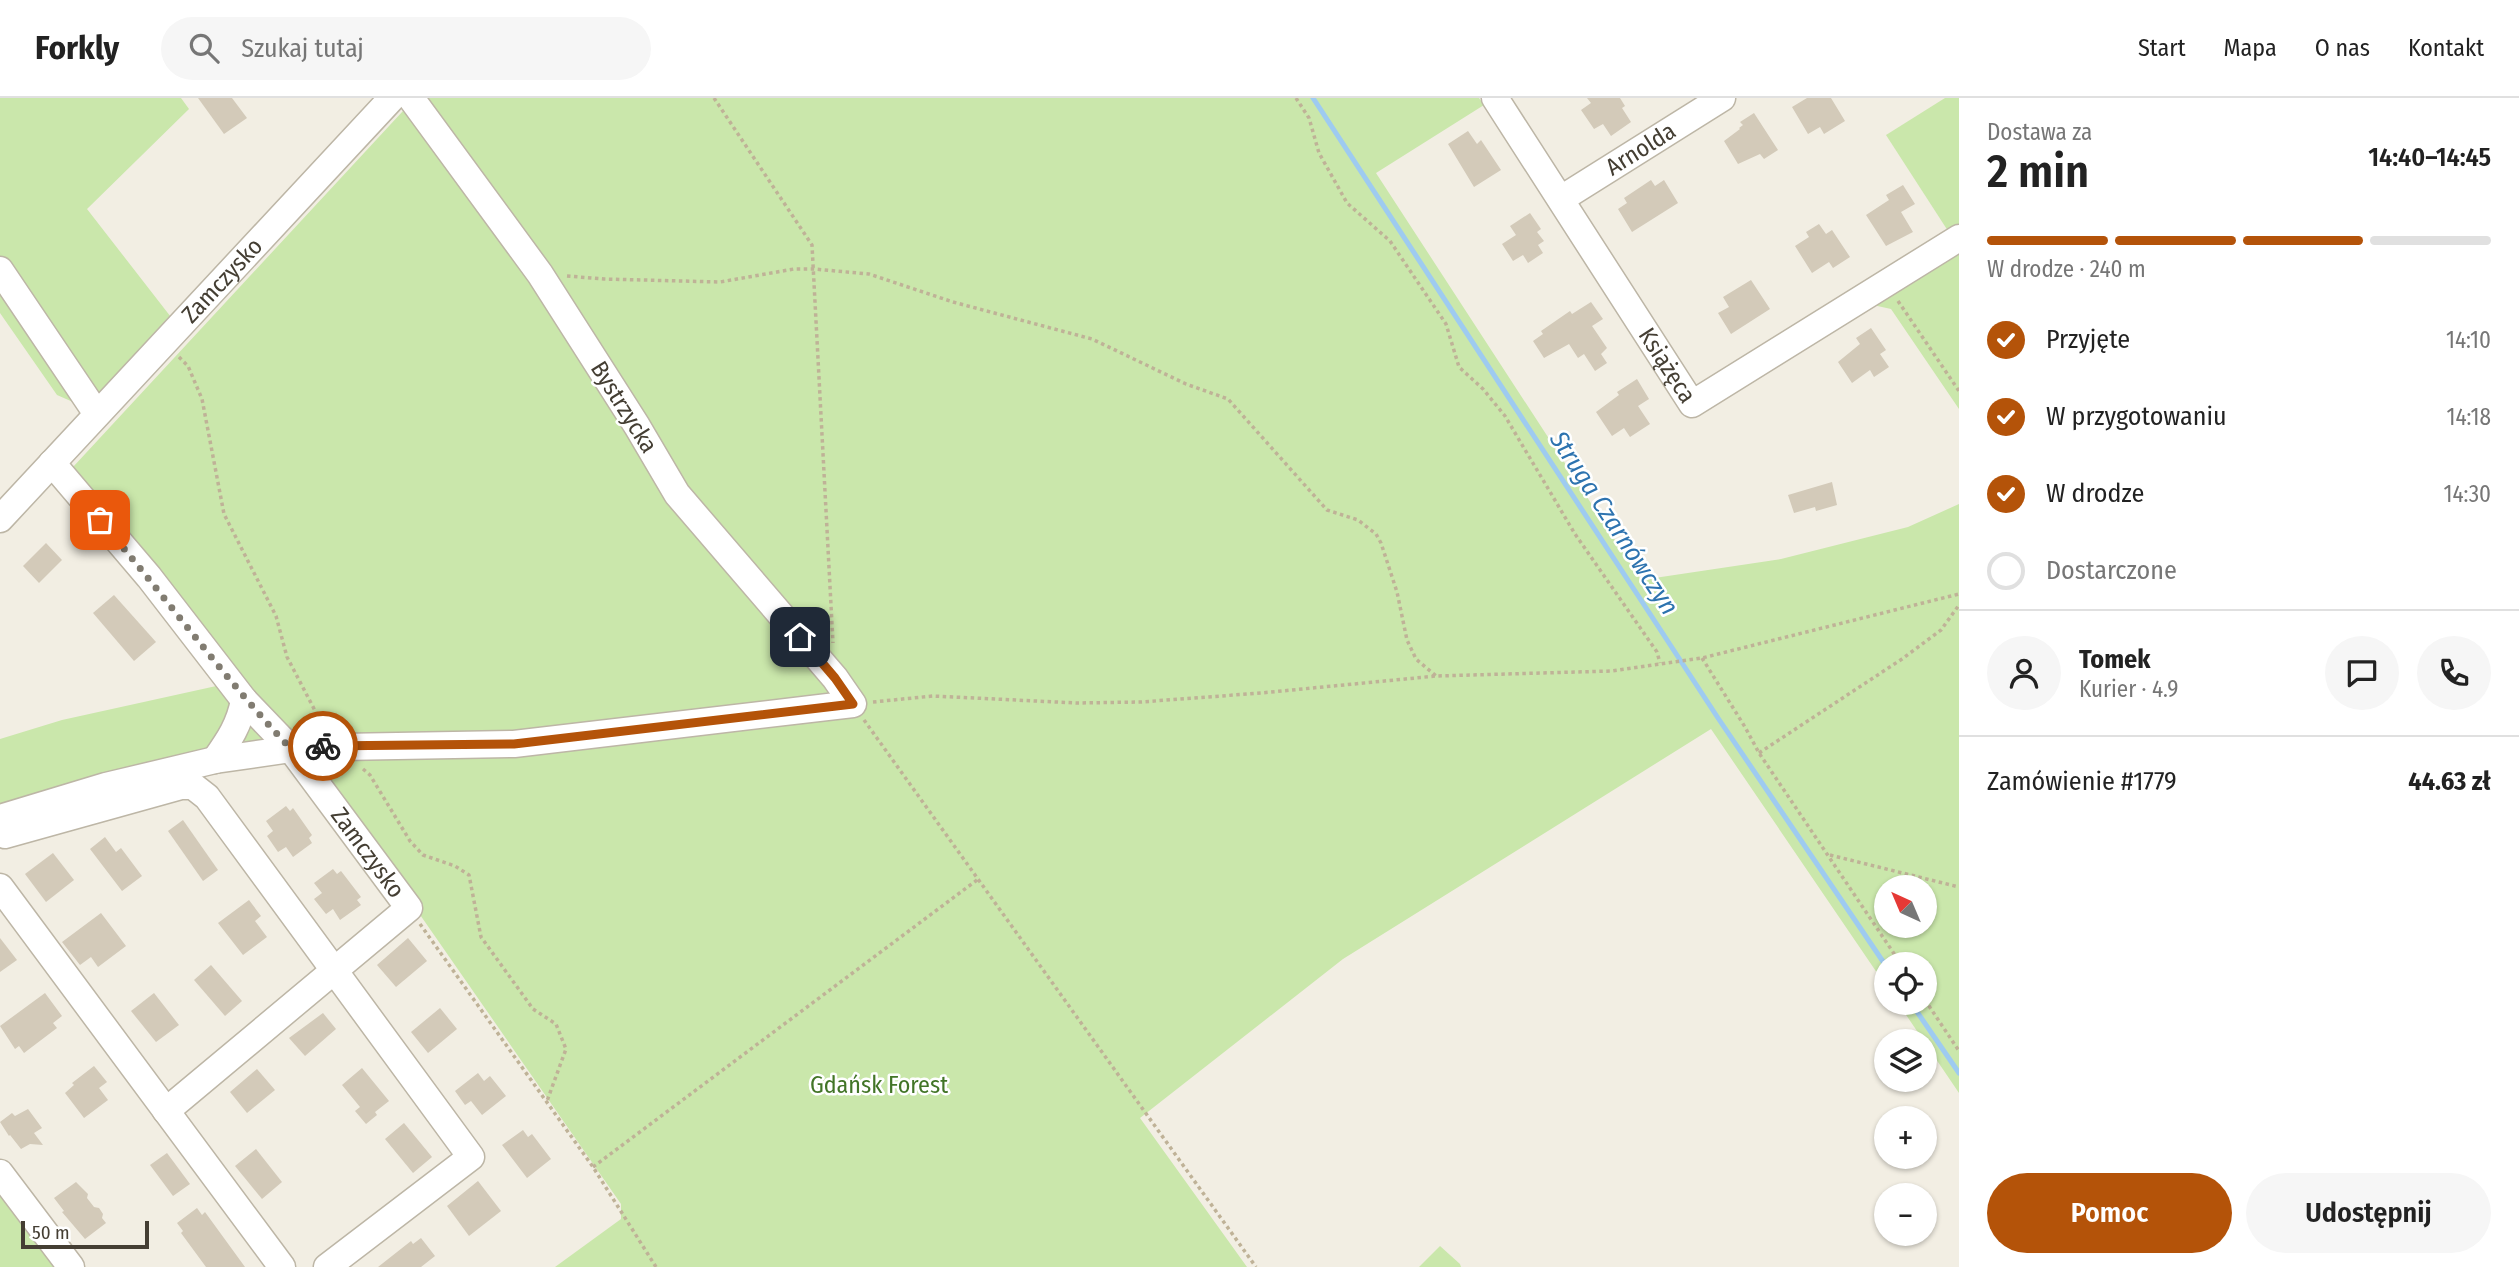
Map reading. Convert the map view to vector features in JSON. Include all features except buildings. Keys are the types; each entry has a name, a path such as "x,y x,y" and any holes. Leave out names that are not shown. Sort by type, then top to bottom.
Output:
{"street":[{"name":"Zamczysko","path":"0,519 392,98"},
{"name":"Bystrzycka","path":"411,98 540,274 677,494 835,678 853,704"},
{"name":"Książęca","path":"1495,98 1692,404 1959,238"},
{"name":"Arnolda","path":"1561,199 1722,98"},
{"path":"0,270 97,414"},
{"name":"Zamczysko","path":"52,463 149,578 244,699 291,749 409,908 166,1111"},
{"path":"215,760 241,718 244,699"},
{"path":"0,818 106,786 215,760 306,745 341,747 514,744 853,704"},
{"path":"0,836 181,786 193,786 207,797 471,1157 327,1267"},
{"path":"0,887 282,1267"},
{"path":"0,1173 71,1267"}],"path":[{"path":"714,98 813,245 833,645"},
{"path":"1296,98 1309,118 1319,153 1347,203 1390,241 1446,324 1459,367 1483,389 1505,416 1575,534 1657,652 1660,664"},
{"path":"540,274 604,279 720,282 794,269 869,274 953,302 1092,339 1186,384 1228,399 1327,510 1358,520 1376,534 1397,592 1408,640 1416,659 1436,676"},
{"path":"1885,282 1959,391"},
{"path":"1256,1267 853,704 933,696 1077,703 1141,702 1436,676 1612,671 1702,658 1959,594"},
{"path":"1759,753 1902,659 1941,630 1959,606"},
{"path":"1702,658 1759,753 1893,952"},
{"path":"1828,855 1959,887"},
{"path":"593,1167 977,880"},
{"path":"409,908 593,1167 656,1267"},
{"path":"1935,1015 1959,1052"}],"green space":[{"path":"0,98 181,98 189,109 87,209 174,321 89,409 57,395 0,313"},
{"name":"Gdańsk Forest","path":"415,98 1479,98 1484,105 1376,173 1641,580 1781,559 1908,527 1959,504 1959,1093 1937,1061 1937,1029 1916,1029 1906,1015 1937,1015 1937,952 1874,952 1874,968 1711,729 1343,959 1140,1118 1247,1267 555,1267 621,1219 621,1204 312,764 304,739 0,809 0,739 62,720 239,681 73,467"},
{"path":"1945,98 1959,98 1959,248 1886,135"},
{"path":"1959,251 1959,409 1891,309 1873,305"},
{"path":"0,1186 62,1267 0,1267"},
{"path":"1440,1246 1461,1267 1419,1267"}],"waterway":[{"name":"Struga Czarnówczyn","path":"1313,98 1718,718 1877,952"},
{"name":"Struga Czarnówczyn","path":"1919,1015 1959,1073"}],"way so far":[{"path":"100,520 244,699 291,749 306,745 323,746"}],"route":[{"path":"323,746 514,744 853,704 800,637"}]}
